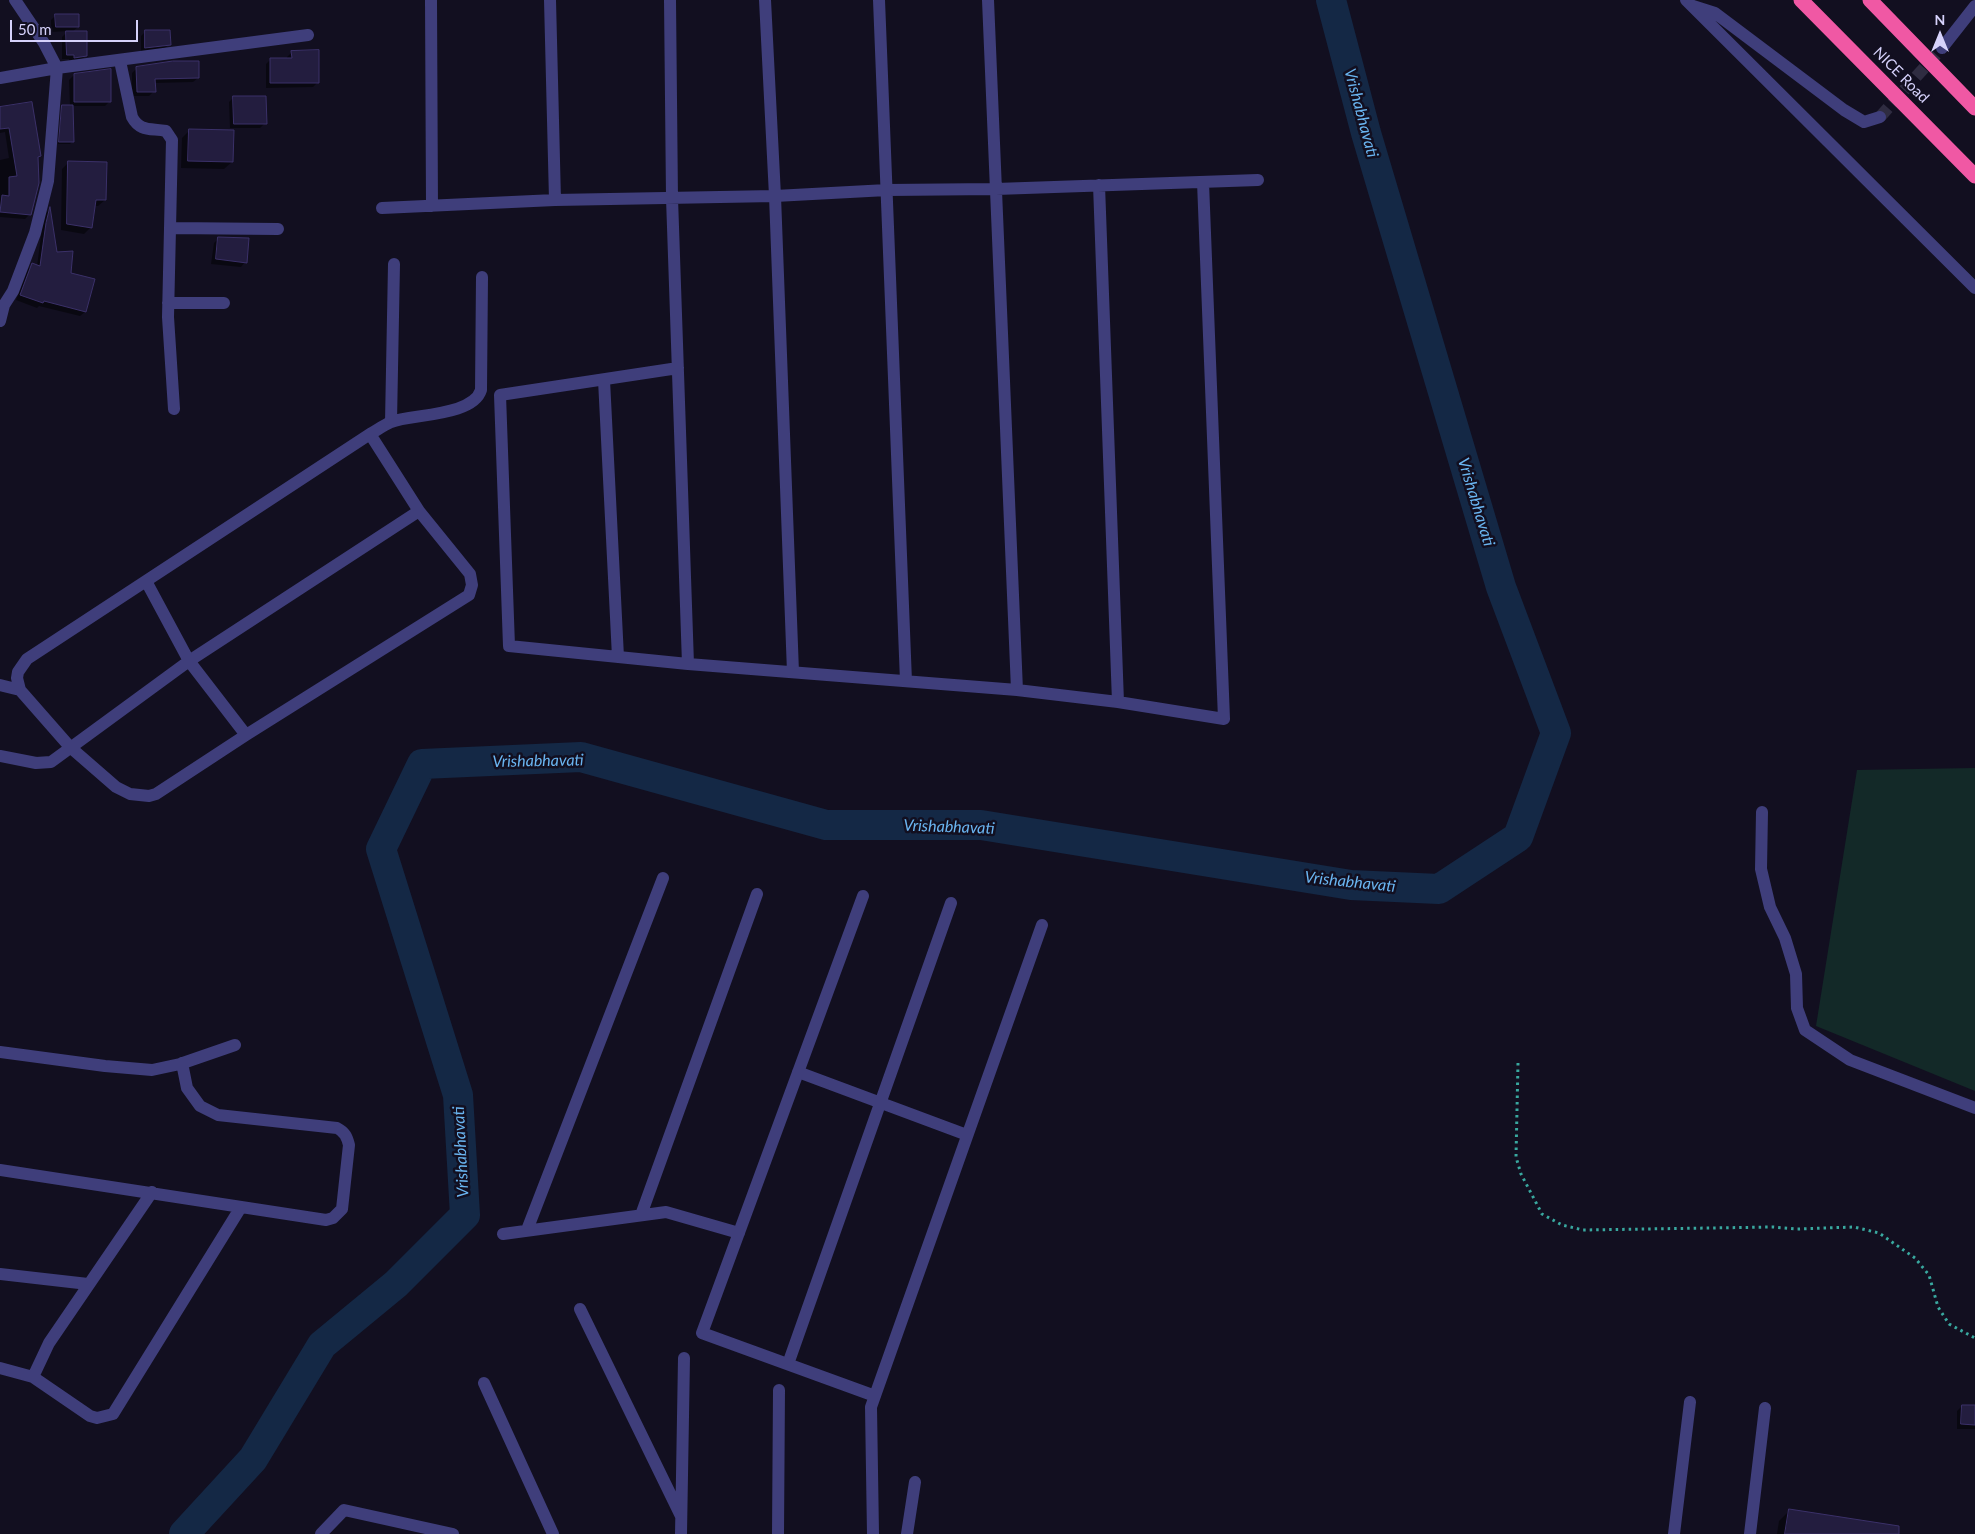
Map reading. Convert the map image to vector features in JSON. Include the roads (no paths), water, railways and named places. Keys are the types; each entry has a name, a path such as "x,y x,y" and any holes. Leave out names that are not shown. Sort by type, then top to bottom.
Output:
{"highway":[{"name":"NICE Road","path":"1801,0 1975,176"},
{"name":"NICE Road","path":"1870,0 1975,108"}],"street":[{"path":"0,321 2,305 13,291 35,233 48,181 57,68 44,43 15,0"},
{"path":"431,0 432,206"},
{"path":"550,0 555,200"},
{"path":"670,0 672,198 688,664"},
{"path":"765,0 775,196 793,672"},
{"path":"879,0 906,681"},
{"path":"988,0 1016,690"},
{"path":"1688,2 1715,14 1836,104 1864,122 1880,116"},
{"path":"1688,2 1975,288"},
{"path":"1942,48 1975,6"},
{"path":"0,78 57,68 308,36"},
{"path":"120,61 134,122 143,129 166,132 172,140 168,303 174,409"},
{"path":"382,208 555,200 775,196 888,190 1258,180"},
{"path":"678,368 500,395 510,646 688,664 1016,690 1118,702 1224,719 1203,182"},
{"path":"1099,185 1118,702"},
{"path":"170,228 278,230"},
{"path":"391,422 394,264"},
{"path":"370,434 420,511 470,574 472,585 469,595 246,735 156,794 149,796 130,794 116,787 70,748 20,690 17,678 18,672 27,659 370,434 391,422 461,407 475,400 481,390 482,277"},
{"path":"168,303 224,303"},
{"path":"604,380 618,657"},
{"path":"0,756 36,763 51,762 189,661 420,511"},
{"path":"146,582 189,661 246,735"},
{"path":"0,686 20,690"},
{"path":"1762,812 1761,869 1770,907 1785,938 1796,974 1797,1008 1805,1030 1850,1060 1975,1108"},
{"path":"528,1230 663,878"},
{"path":"641,1215 757,894"},
{"path":"863,896 702,1333 875,1396"},
{"path":"788,1364 951,903"},
{"path":"873,1534 871,1407 1042,925"},
{"path":"0,1052 105,1066 152,1070 182,1063 235,1045"},
{"path":"0,1170 326,1220 333,1218 342,1209 349,1145 347,1137 342,1131 337,1128 218,1115 200,1106 187,1088 182,1063"},
{"path":"798,1072 967,1135"},
{"path":"33,1377 49,1343 152,1192"},
{"path":"0,1368 33,1377 90,1416 96,1418 113,1414 240,1207"},
{"path":"502,1234 666,1212 739,1233"},
{"path":"0,1274 88,1284"},
{"path":"580,1309 682,1516"},
{"path":"681,1534 684,1358"},
{"path":"484,1383 553,1534"},
{"path":"778,1534 779,1390"},
{"path":"1674,1534 1690,1402"},
{"path":"1750,1534 1766,1408"},
{"path":"907,1534 915,1482"},
{"path":"321,1534 344,1510 444,1533"}],"waterway":[{"name":"Vrishabhavati","path":"184,1534 253,1459 322,1345 396,1284 465,1215 458,1095 381,849 422,764 581,757 826,825 981,825 1351,885 1439,889 1518,837 1556,733 1501,587 1366,133 1331,0"}],"tunnel":[{"path":"1880,117 1942,48"}]}
